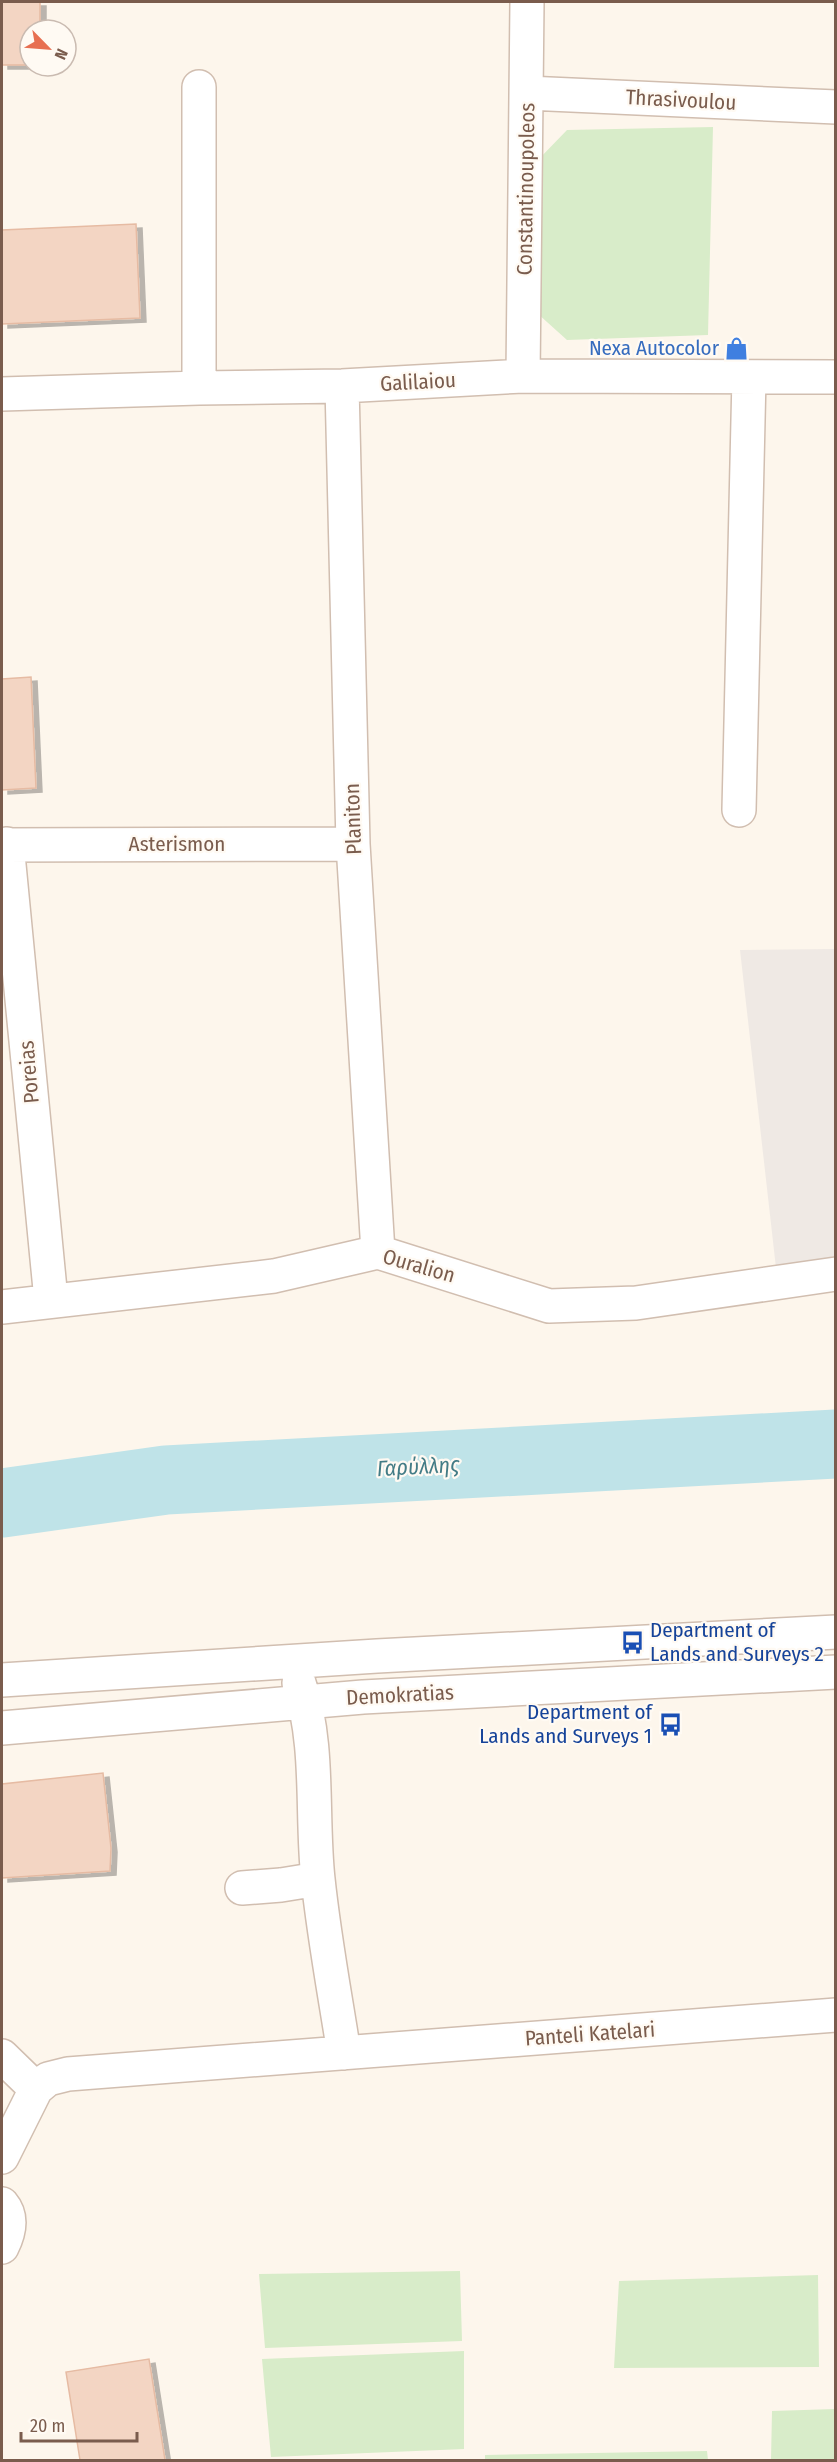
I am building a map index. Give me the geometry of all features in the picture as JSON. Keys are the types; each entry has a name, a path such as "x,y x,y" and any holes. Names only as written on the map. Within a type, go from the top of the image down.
{"street":[{"name":"Constantinoupoleos","path":"523,376 527,2"},
{"path":"198,87 199,388"},
{"name":"Thrasivoulou","path":"527,93 836,107"},
{"name":"Galilaiou","path":"2,394 342,386 523,376 836,377"},
{"path":"740,810 749,377"},
{"name":"Planiton","path":"342,386 353,844 378,1252"},
{"name":"Asterismon","path":"4,845 353,844"},
{"name":"Poreias","path":"4,845 51,1300"},
{"name":"Ouralion","path":"2,1307 274,1276 378,1252 549,1306 636,1303 836,1274"},
{"name":"Demokratias","path":"2,1680 836,1632"},
{"path":"280,1663 298,1681 305,1702 310,1738 318,1879 344,2053"},
{"name":"Demokratias","path":"2,1728 363,1697 836,1672"},
{"path":"242,1888 318,1879"},
{"name":"Panteli Katelari","path":"36,2089 48,2079 68,2074 836,2015"},
{"path":"2,2056 36,2089 2,2157"},
{"path":"2,2204 6,2209 9,2222 8,2235 2,2247"}],"shaded area":[{"path":"835,949 835,1256 776,1268 740,950"}],"green space":[{"path":"713,127 708,335 567,340 537,313 537,161 567,130"},
{"path":"460,2271 462,2341 265,2348 259,2274"},
{"path":"818,2275 819,2367 614,2368 619,2281"},
{"path":"464,2351 464,2449 271,2457 262,2359"},
{"path":"835,2409 835,2460 771,2460 772,2411"},
{"path":"707,2451 708,2460 485,2460 485,2455"}],"building":[{"path":"2,2 40,2 40,18 18,18 18,65 2,65"},
{"path":"136,224 140,318 2,324 2,230"},
{"path":"31,677 36,788 2,790 2,679"},
{"path":"103,1773 111,1848 110,1871 2,1878 2,1784"},
{"path":"149,2359 165,2460 80,2460 66,2372"}],"waterway":[{"name":"Γαρύλλης","path":"2,1503 166,1480 836,1444"}],"place":[{"name":"Nexa Autocolor","path":"737,348"},
{"name":"Department of Lands and Surveys 2","path":"632,1642"},
{"name":"Department of Lands and Surveys 1","path":"670,1724"}]}
